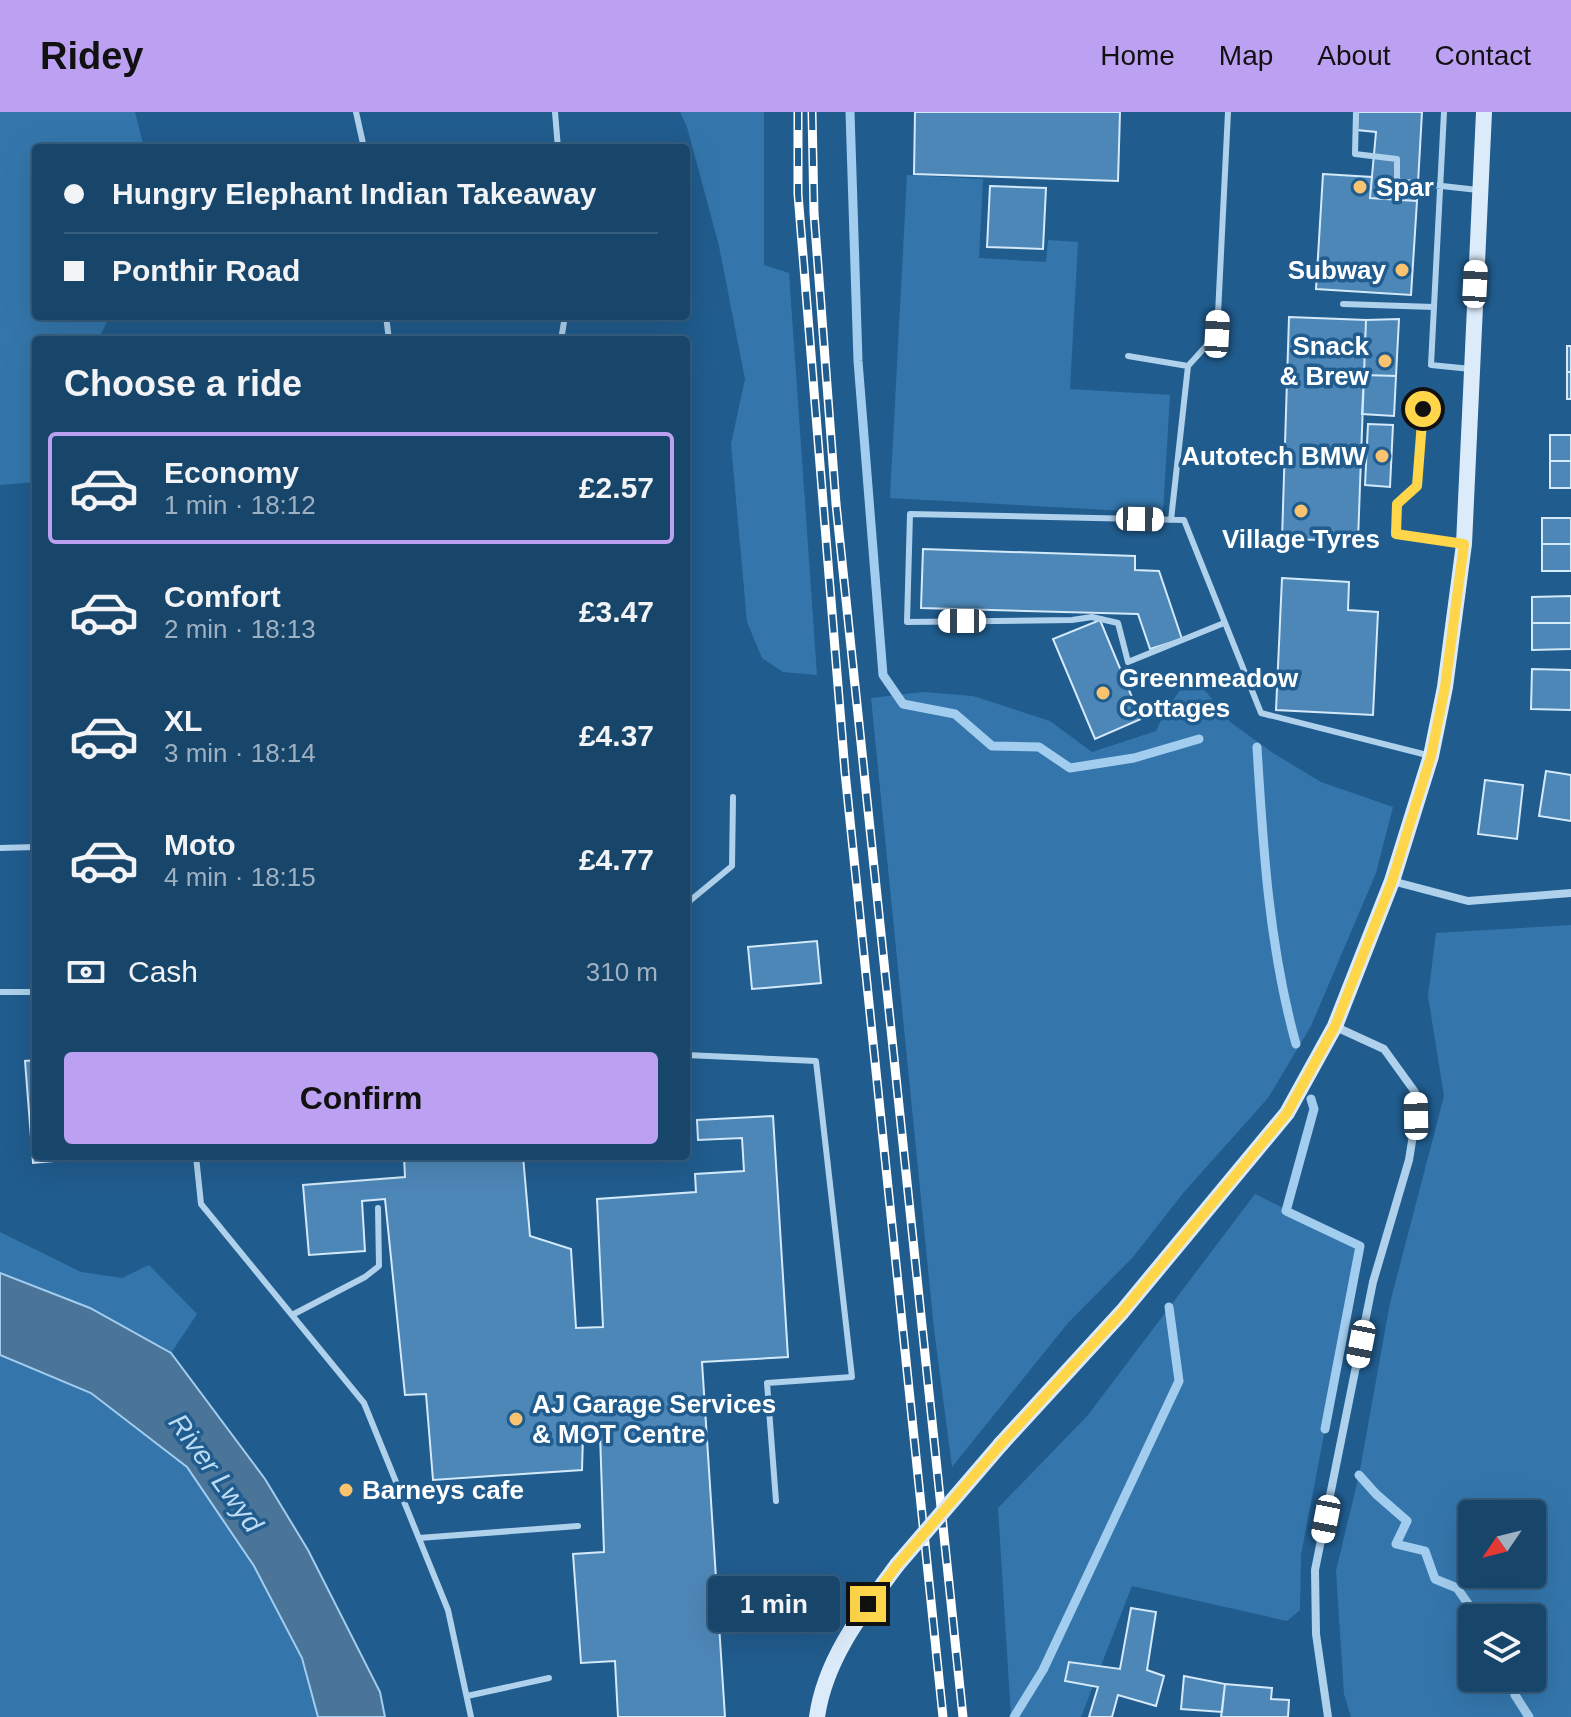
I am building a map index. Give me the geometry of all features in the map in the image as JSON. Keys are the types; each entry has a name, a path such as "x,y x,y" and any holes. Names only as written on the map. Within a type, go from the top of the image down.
{"main road":[{"path":"817,1717 820,1693 854,1623 897,1565 1001,1444 1122,1312 1287,1113 1335,1026 1392,881 1431,756 1445,687 1464,544 1484,112"}],"street":[{"path":"1392,881 1468,901 1571,893"},
{"path":"1328,1717 1316,1634 1315,1570 1373,1282 1409,1160 1416,1116 1415,1092 1384,1049 1335,1026"}],"lane":[{"path":"356,112 363,144"},
{"path":"555,112 558,144"},
{"path":"1171,520 1188,366 1217,334 1228,112"},
{"path":"1356,112 1355,154 1397,159 1397,181 1478,190"},
{"path":"1444,112 1431,365 1471,369"},
{"path":"1343,304 1434,307"},
{"path":"1128,356 1188,366"},
{"path":"1423,409 1417,486 1397,504 1396,534 1464,544"},
{"path":"1224,623 1128,662 1118,623 1092,617 1072,620 907,622 910,514 1184,520 1261,713 1431,756"},
{"path":"690,901 732,866 733,797"},
{"path":"0,848 32,847"},
{"path":"0,992 32,992"},
{"path":"690,1055 816,1061 852,1377 767,1383 776,1501"},
{"path":"196,1160 201,1204 364,1403 448,1610 471,1717"},
{"path":"292,1315 365,1277 379,1266 378,1208"},
{"path":"419,1538 578,1526"},
{"path":"467,1696 549,1678"}],"shaded area":[{"path":"0,112 135,112 143,144 32,144 32,320 108,320 100,336 32,336 32,482 0,485"},
{"path":"680,112 764,112 764,265 789,273 817,675 783,672 762,658 747,622 731,444 745,379 719,246 687,127"},
{"path":"907,175 983,179 979,258 1046,262 1048,240 1078,242 1070,389 1170,395 1163,513 890,498"},
{"path":"1183,686 1203,688 1230,722 1321,782 1393,807 1376,873 1311,1026 1268,1098 1184,1192 1133,1257 1068,1323 952,1467 934,1329 871,698 923,692 973,696 1050,721 1092,752 1156,731"},
{"path":"1571,925 1571,1717 1351,1717 1344,1694 1336,1571 1359,1475 1390,1303 1444,1096 1428,996 1436,933"},
{"path":"1255,1194 1360,1246 1301,1555 1300,1610 1287,1621 1132,1586 1081,1717 1011,1717 998,1508 1088,1415"},
{"path":"0,1232 81,1272 122,1278 149,1265 197,1314 171,1353 90,1308 0,1273"},
{"path":"0,1355 91,1393 187,1466 254,1566 302,1658 318,1717 0,1717"}],"water":[{"name":"River Lwyd","path":"0,1273 90,1308 171,1353 265,1479 308,1550 380,1692 385,1717 318,1717 302,1658 254,1566 187,1467 91,1393 0,1355"}],"building":[{"path":"915,112 1120,112 1118,181 914,174"},
{"path":"1358,112 1422,112 1417,201 1370,198 1376,132 1357,130"},
{"path":"1323,174 1372,177 1370,198 1417,201 1411,295 1316,289"},
{"path":"990,186 1046,188 1043,249 987,247"},
{"path":"1289,317 1366,320 1358,541 1282,539"},
{"path":"1399,319 1396,376 1364,375 1366,320"},
{"path":"1567,346 1571,346 1571,372 1567,372"},
{"path":"1567,372 1571,372 1571,399 1567,399"},
{"path":"1364,375 1396,376 1394,416 1362,414"},
{"path":"1368,424 1393,425 1390,487 1365,485"},
{"path":"1550,435 1571,435 1571,461 1550,461"},
{"path":"1550,461 1571,461 1571,488 1550,488"},
{"path":"1542,518 1571,518 1571,544 1542,544"},
{"path":"1542,544 1571,544 1571,571 1542,571"},
{"path":"923,549 1135,556 1135,570 1159,571 1182,639 1150,649 1138,614 921,608"},
{"path":"1282,578 1349,582 1348,610 1378,612 1373,715 1276,710"},
{"path":"1571,596 1571,623 1532,623 1532,597"},
{"name":"Greenmeadow Cottages","path":"1100,620 1141,719 1095,739 1053,639"},
{"path":"1532,623 1571,623 1571,649 1532,650"},
{"path":"1532,669 1571,670 1571,710 1531,709"},
{"path":"1546,771 1571,775 1571,821 1539,816"},
{"path":"1485,780 1523,785 1517,839 1478,834"},
{"path":"817,941 821,983 752,989 748,947"},
{"path":"32,1060 32,1150 25,1061"},
{"path":"773,1116 788,1357 702,1362 725,1717 618,1717 615,1661 581,1663 573,1554 604,1552 600,1434 583,1436 582,1470 433,1480 426,1394 405,1395 385,1199 362,1201 365,1251 309,1255 303,1185 405,1177 404,1160 523,1160 530,1236 571,1249 576,1328 603,1327 597,1199 696,1192 695,1174 744,1171 742,1138 698,1140 697,1120"},
{"path":"33,1160 64,1160 33,1163"},
{"path":"1131,1608 1156,1612 1147,1670 1164,1676 1156,1706 1118,1695 1112,1717 1089,1717 1098,1687 1065,1681 1069,1662 1120,1669"},
{"path":"1184,1676 1225,1684 1222,1712 1181,1709"},
{"path":"1225,1684 1272,1688 1271,1699 1289,1700 1288,1717 1221,1717"}],"waterway":[{"path":"850,112 858,361 883,675 903,704 955,714 992,746 1039,747 1070,768 1134,758 1199,739"},
{"path":"1257,747 1273,934 1296,1044"},
{"path":"1311,1099 1314,1109 1286,1211 1360,1246 1325,1429"},
{"path":"1014,1717 1043,1670 1179,1381 1169,1307"},
{"path":"1359,1475 1407,1521 1396,1544 1425,1551 1435,1579 1457,1588 1468,1604"},
{"path":"1514,1692 1529,1717"}],"railway":[{"path":"798,112 798,194 845,772 943,1717"},
{"path":"812,112 814,213 836,504 963,1717"}],"place":[{"name":"Spar","path":"1360,187"},
{"name":"Subway","path":"1402,270"},
{"name":"Snack & Brew","path":"1385,361"},
{"name":"Autotech BMW","path":"1382,456"},
{"name":"Village Tyres","path":"1301,511"},
{"name":"Greenmeadow Cottages","path":"1103,693"},
{"name":"AJ Garage Services & MOT Centre","path":"516,1419"},
{"name":"Barneys cafe","path":"346,1490"}],"route":[{"path":"868,1604 897,1565 1001,1444 1122,1312 1287,1113 1335,1026 1392,881 1431,756 1445,687 1464,544 1396,534 1397,504 1417,486 1423,409"}]}
